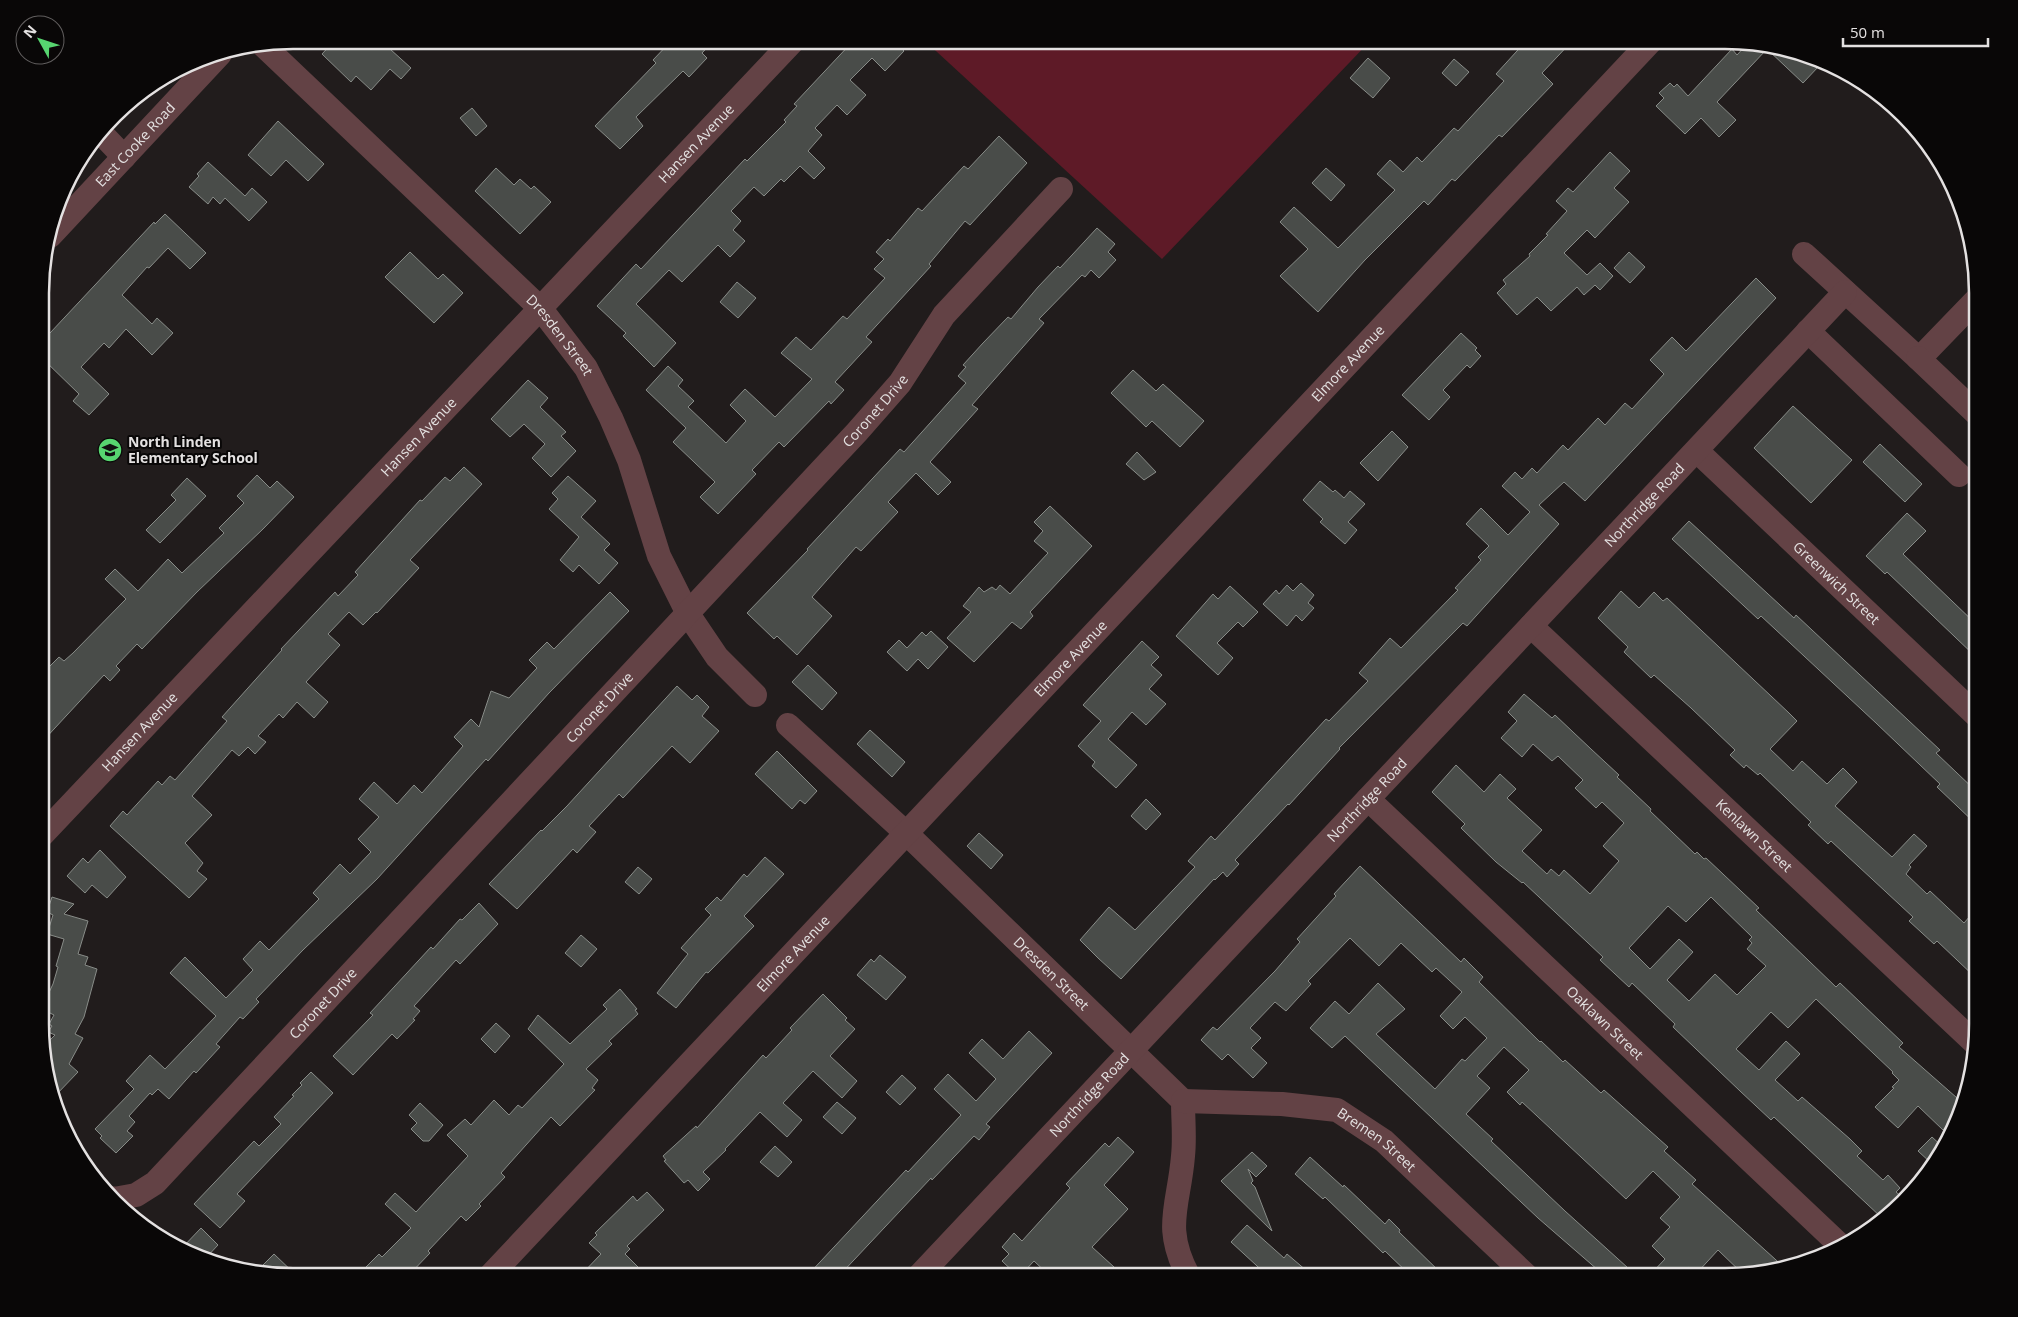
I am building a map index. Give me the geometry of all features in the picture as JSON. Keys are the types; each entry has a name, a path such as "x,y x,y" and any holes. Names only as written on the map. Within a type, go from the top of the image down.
{"street":[{"name":"Hansen Avenue","path":"49,827 786,49"},
{"name":"Elmore Avenue","path":"497,1268 1644,49"},
{"name":"Dresden Street","path":"268,50 541,309 586,368 629,460 659,556 688,614 717,657 755,695"},
{"name":"East Cooke Road","path":"61,218 124,156 186,77 203,66"},
{"path":"105,137 124,156"},
{"name":"Coronet Drive","path":"121,1198 136,1195 155,1183 688,614 888,397 900,383 944,315 1061,189"},
{"path":"1804,254 1969,406"},
{"name":"Northridge Road","path":"926,1268 1845,292"},
{"path":"1918,358 1969,307"},
{"path":"1812,326 1959,474"},
{"name":"Greenwich Street","path":"1696,451 1969,708"},
{"name":"Kenlawn Street","path":"1531,626 1969,1038"},
{"name":"Dresden Street","path":"788,725 906,833 1183,1101"},
{"name":"Oaklawn Street","path":"1368,799 1836,1241"},
{"path":"1183,1101 1183,1156 1175,1204 1173,1234 1179,1258 1185,1268"},
{"name":"Bremen Street","path":"1183,1101 1282,1104 1337,1110 1384,1141 1519,1268"}],"shaded area":[{"path":"934,49 1362,49 1162,259"}],"building":[{"path":"327,49 390,49 411,68 401,79 390,69 371,90 356,76 351,82 322,54"},
{"path":"663,49 706,49 702,53 707,58 689,77 683,71 636,117 643,126 620,149 595,126 656,63 653,60"},
{"path":"846,49 902,49 904,51 885,71 872,58 850,80 866,95 847,115 837,105 815,128 822,135 808,151 825,168 814,179 800,166 784,182 781,179 764,196 754,187 731,211 741,221 733,230 745,241 730,257 718,245 682,282 669,270 636,304 676,343 654,367 623,336 626,333 597,306 636,264 641,269 745,159 747,161 786,122 784,120 797,106 794,104"},
{"path":"1519,49 1565,49 1542,73 1553,84 1502,137 1499,135 1455,181 1452,179 1428,205 1424,201 1365,260 1318,312 1280,276 1308,249 1280,222 1294,207 1338,248 1395,190 1377,174 1390,160 1403,172 1417,157 1422,162 1454,128 1458,131 1504,81 1496,74"},
{"path":"1732,49 1737,55 1742,49 1764,52 1717,102 1736,120 1719,137 1701,118 1685,134 1656,106 1664,98 1659,93 1670,83 1674,87 1677,84 1688,96"},
{"path":"1771,53 1818,67 1803,83"},
{"path":"1368,58 1390,78 1373,98 1350,78"},
{"path":"1454,59 1469,72 1456,86 1442,73"},
{"path":"472,108 487,126 476,136 460,118"},
{"path":"278,121 324,164 308,181 286,160 271,176 248,155"},
{"path":"999,136 1027,163 970,225 965,221 929,264 931,266 866,337 872,342 835,382 844,390 831,404 829,401 784,447 779,442 752,470 756,474 718,514 700,497 715,482 673,442 686,428 646,390 668,366 683,380 678,386 694,401 688,407 726,443 746,421 730,405 745,389 775,417 812,379 781,353 796,337 811,350 843,316 847,319 885,278 874,269 884,259 876,252 888,239 890,241 918,208 922,211 964,166 968,169"},
{"path":"1610,152 1630,171 1614,188 1629,202 1595,238 1587,230 1564,253 1587,275 1600,263 1613,276 1600,290 1595,285 1584,295 1577,287 1551,311 1537,297 1517,315 1497,293 1506,284 1503,280 1530,256 1529,254 1548,235 1546,234 1567,211 1556,201 1568,188 1573,192"},
{"path":"208,162 245,196 252,188 267,202 249,221 225,198 220,204 213,197 208,204 189,187"},
{"path":"496,168 514,185 520,179 531,189 534,186 551,202 520,234 475,191"},
{"path":"1326,168 1345,185 1331,201 1312,183"},
{"path":"165,214 206,253 190,269 168,248 149,268 147,267 122,295 152,324 157,318 173,333 152,355 126,329 109,348 104,343 81,367 109,394 89,415 73,401 79,394 49,365 49,332 154,222 155,224"},
{"path":"1097,228 1115,244 1108,252 1116,260 1099,278 1091,270 1085,277 1082,275 1039,319 1044,323 972,405 978,409 930,462 951,482 938,495 916,473 888,502 898,512 861,551 856,547 812,597 832,616 797,655 777,636 774,639 747,613 808,550 900,449 904,452 966,383 958,376 966,367 963,365 1008,317 1011,319 1038,287 1058,266 1060,268"},
{"path":"410,252 438,279 443,274 463,293 434,323 385,277"},
{"path":"1629,252 1645,267 1630,283 1614,268"},
{"path":"1756,278 1776,298 1585,501 1564,482 1539,505 1559,524 1467,626 1463,623 1339,748 1289,805 1235,860 1239,864 1227,877 1223,872 1214,879 1121,979 1098,958 1080,940 1109,907 1135,930 1195,867 1188,861 1211,836 1215,840 1326,719 1329,721 1368,681 1359,673 1390,638 1401,648 1458,590 1455,588 1481,560 1478,557 1489,546 1466,524 1481,508 1508,535 1530,512 1502,486 1515,472 1522,479 1532,468 1537,473 1563,445 1568,450 1598,418 1605,425 1625,403 1632,409 1664,374 1650,360 1672,337 1686,351"},
{"path":"737,282 756,298 738,318 720,302"},
{"path":"1461,333 1477,348 1475,350 1481,356 1470,368 1467,365 1443,390 1450,397 1429,420 1402,395"},
{"path":"1133,370 1156,391 1163,384 1204,421 1180,447 1152,421 1146,427 1111,393"},
{"path":"528,380 548,398 540,407 566,432 561,436 576,451 551,477 532,458 545,444 524,424 510,437 491,419"},
{"path":"1793,406 1852,460 1811,503 1754,448"},
{"path":"1392,431 1408,447 1378,481 1360,463"},
{"path":"1880,444 1922,484 1905,502 1863,462"},
{"path":"1137,452 1156,472 1144,480 1126,464"},
{"path":"464,467 482,484 410,560 419,568 377,613 363,625 349,612 328,634 340,645 306,682 328,702 314,718 297,702 283,718 279,714 258,736 266,742 255,754 248,747 239,756 232,750 192,796 212,815 185,843 203,863 197,871 207,879 189,898 110,826 123,811 127,815 158,781 162,785 170,776 175,780 227,721 222,717 281,649 335,592 338,596 358,575 355,572 420,500 422,501 445,477 450,481"},
{"path":"257,475 270,488 277,481 294,497 142,649 137,644 116,666 120,670 110,681 104,675 49,734 49,667 59,657 64,661 126,599 105,579 115,569 138,591 168,559 182,573 224,533 219,528 244,503 237,496"},
{"path":"568,476 596,501 581,517 610,544 604,550 618,563 599,584 579,565 573,572 560,560 579,537 549,509 558,499 552,493"},
{"path":"187,478 206,496 160,543 146,530 176,500 171,495"},
{"path":"1320,481 1344,498 1350,491 1365,504 1348,522 1357,530 1345,544 1320,522 1323,519 1303,500"},
{"path":"1050,506 1092,546 1030,612 1033,616 1021,629 1012,622 974,662 947,638 971,612 963,606 979,587 984,592 992,587 996,590 1000,585 1010,594 1048,553 1034,541 1043,531 1034,522"},
{"path":"1907,513 1926,531 1903,554 1969,617 1969,650 1887,572 1885,574 1866,556"},
{"path":"1689,521 1794,618 1796,615 1940,750 1936,753 1969,784 1969,817 1937,787 1940,784 1876,723 1761,616 1758,619 1672,539"},
{"path":"1301,583 1314,595 1308,603 1314,608 1302,621 1296,615 1287,626 1263,604 1276,590 1279,594 1287,585 1293,591"},
{"path":"1230,586 1258,612 1243,627 1238,622 1217,643 1233,658 1218,675 1176,636 1213,594 1218,599"},
{"path":"1621,591 1639,608 1654,592 1663,601 1667,598 1789,713 1797,721 1770,749 1793,771 1802,761 1827,784 1843,768 1857,782 1835,806 1892,857 1914,834 1927,846 1909,865 1911,867 1906,874 1927,894 1930,891 1964,923 1969,917 1969,971 1937,941 1934,944 1909,921 1913,917 1831,841 1828,844 1808,825 1811,822 1760,773 1758,775 1746,765 1744,768 1730,755 1735,750 1654,675 1651,678 1624,652 1628,647 1598,618"},
{"path":"610,592 629,611 549,693 488,761 486,759 377,879 303,950 256,999 259,1002 243,1019 240,1017 216,1044 220,1047 196,1073 194,1071 169,1099 158,1089 152,1095 150,1093 129,1116 135,1122 127,1131 133,1136 116,1153 100,1138 102,1136 95,1129 134,1089 126,1081 150,1055 165,1069 216,1016 170,973 185,957 226,998 253,970 243,959 260,941 269,950 319,899 313,893 340,864 350,874 371,852 358,839 379,817 359,799 374,782 397,804 414,785 422,793 463,746 454,737 471,719 479,727 491,691 509,698 537,668 529,660 547,642 554,649"},
{"path":"931,631 948,647 928,669 918,659 907,671 887,652 899,640 907,648 922,632 926,636"},
{"path":"1142,641 1159,657 1151,665 1162,675 1149,689 1166,704 1146,725 1132,712 1108,739 1137,765 1116,788 1092,766 1095,762 1078,746 1101,721 1083,705"},
{"path":"808,665 837,693 822,710 792,682"},
{"path":"677,686 692,700 697,695 709,707 702,716 719,731 690,763 672,746 623,798 619,794 589,826 596,832 577,853 573,849 517,909 489,884 567,806"},
{"path":"1524,694 1552,718 1555,715 1619,775 1617,777 1695,854 1697,852 1704,859 1706,858 1759,908 1756,910 1836,987 1840,983 1903,1043 1899,1047 1957,1098 1951,1118 1943,1130 1918,1106 1898,1128 1875,1107 1894,1088 1892,1087 1899,1080 1893,1072 1816,999 1788,1028 1771,1012 1736,1049 1759,1070 1786,1041 1800,1054 1775,1080 1798,1101 1802,1097 1850,1139 1862,1151 1857,1156 1883,1180 1888,1175 1900,1188 1896,1192 1900,1195 1878,1214 1774,1117 1771,1120 1740,1091 1673,1027 1675,1024 1632,983 1629,987 1600,960 1603,957 1523,882 1496,862 1461,828 1465,824 1432,792 1456,765 1484,792 1500,774 1516,789 1507,798 1542,830 1522,851 1547,874 1551,869 1559,876 1564,870 1590,894 1619,861 1603,846 1624,823 1602,802 1596,808 1575,788 1583,780 1558,756 1552,761 1533,744 1522,757 1501,738 1517,721 1508,712","holes":["1711,897 1752,937 1749,940 1752,943 1747,949 1766,966 1737,995 1715,974 1689,1001 1667,980 1693,952 1679,939 1650,969 1629,948 1668,906 1686,922"]},
{"path":"870,730 905,762 892,777 857,744"},
{"path":"777,751 817,791 805,804 800,800 792,809 755,774"},
{"path":"1146,799 1161,814 1146,830 1131,816"},
{"path":"979,833 1003,855 991,869 967,846"},
{"path":"100,850 126,877 107,898 92,885 85,893 67,876 83,858 88,863"},
{"path":"765,857 784,874 744,916 754,926 708,973 706,972 676,1008 657,993 688,954 681,948 711,915 705,909 717,897 721,901 744,874 747,877"},
{"path":"1360,866 1461,962 1464,958 1483,977 1479,982 1540,1042 1563,1062 1565,1060 1601,1093 1604,1090 1668,1147 1664,1151 1696,1180 1692,1184 1779,1262 1737,1268 1718,1250 1702,1268 1656,1268 1665,1259 1652,1246 1670,1227 1660,1218 1680,1197 1653,1171 1626,1199 1522,1102 1520,1105 1507,1092 1529,1070 1504,1047 1477,1076 1490,1088 1466,1114 1493,1139 1491,1141 1628,1268 1596,1268 1538,1218 1345,1036 1332,1048 1310,1028 1335,1001 1349,1014 1378,983 1405,1009 1376,1034 1435,1089 1462,1059 1465,1061 1487,1038 1465,1017 1453,1029 1440,1016 1462,992 1436,968 1432,972 1401,943 1379,966 1350,938 1308,981 1311,984 1286,1011 1275,1002 1250,1028 1261,1038 1251,1048 1267,1063 1253,1078 1228,1054 1222,1060 1201,1040 1213,1027 1217,1030 1275,971 1300,942 1297,939 1336,896 1334,894"},
{"path":"638,867 652,879 639,894 625,882"},
{"path":"52,897 74,904 64,914 88,921 78,954 88,957 85,965 97,969 84,1017 75,1034 83,1038 69,1064 78,1072 59,1092 53,1072 49,1041 55,1035 49,1032 52,1026 49,1024 54,1015 49,1012 49,992 58,967 56,966 64,939 49,935 53,915 49,913"},
{"path":"479,903 498,924 460,964 456,960 414,1006 420,1011 413,1019 415,1020 397,1039 392,1034 353,1075 333,1056 373,1015 370,1013 431,947 433,949 460,919 462,920"},
{"path":"581,935 597,949 581,967 565,953"},
{"path":"880,955 906,977 886,1000 857,975 871,959 874,962"},
{"path":"620,989 637,1009 635,1010 638,1014 609,1041 612,1044 586,1069 598,1080 592,1088 595,1090 560,1126 551,1117 501,1173 505,1177 479,1204 481,1206 466,1221 461,1216 428,1251 430,1253 416,1268 365,1268 379,1254 382,1257 411,1228 385,1204 395,1193 416,1212 468,1156 447,1135 465,1119 471,1125 494,1100 509,1115 518,1105 522,1108 564,1064 528,1029 538,1015 570,1044 607,1009 603,1005"},
{"path":"823,994 847,1018 845,1020 855,1029 830,1056 857,1081 842,1098 813,1071 783,1103 802,1120 787,1137 760,1112 726,1150 703,1172 710,1179 698,1191 688,1180 684,1183 664,1161 666,1160 663,1156 696,1126 697,1128 763,1055 766,1058 792,1030 790,1028"},
{"path":"496,1023 510,1036 495,1053 481,1039"},
{"path":"1029,1031 1052,1053 986,1124 990,1127 979,1140 974,1136 932,1180 931,1178 846,1268 814,1268 906,1170 908,1172 961,1115 934,1089 948,1074 976,1101 996,1079 969,1053 982,1039 1003,1059"},
{"path":"311,1072 333,1093 237,1194 245,1201 220,1228 194,1204 254,1141 259,1146 281,1124 274,1117 294,1096 292,1095 302,1085 300,1083"},
{"path":"902,1075 916,1088 900,1105 886,1092"},
{"path":"837,1102 856,1118 842,1134 823,1117"},
{"path":"420,1103 443,1125 429,1141 423,1141 411,1129 417,1123 409,1115"},
{"path":"1118,1137 1134,1152 1104,1185 1128,1209 1092,1247 1115,1268 1041,1268 1034,1261 1027,1268 1009,1268 1002,1261 1009,1254 1002,1247 1014,1233 1022,1241 1070,1188 1066,1184 1105,1143 1109,1147"},
{"path":"1932,1137 1939,1143 1928,1160 1918,1151"},
{"path":"775,1146 792,1162 778,1177 760,1162"},
{"path":"1252,1152 1267,1166 1256,1177 1248,1169 1253,1181 1251,1183 1255,1187 1272,1231 1221,1181"},
{"path":"1310,1157 1343,1187 1344,1185 1385,1224 1389,1219 1400,1230 1399,1232 1436,1268 1403,1268 1385,1251 1383,1253 1325,1197 1323,1199 1295,1174"},
{"path":"647,1192 664,1210 627,1246 630,1249 625,1254 639,1268 588,1268 601,1254 589,1243 597,1235 595,1233 633,1196 637,1201"},
{"path":"1247,1225 1284,1258 1287,1254 1303,1268 1259,1268 1231,1242"},
{"path":"201,1228 218,1245 210,1254 186,1244"},
{"path":"274,1254 289,1268 277,1268 262,1266"}],"place":[{"name":"North Linden Elementary School","path":"110,450"}]}
